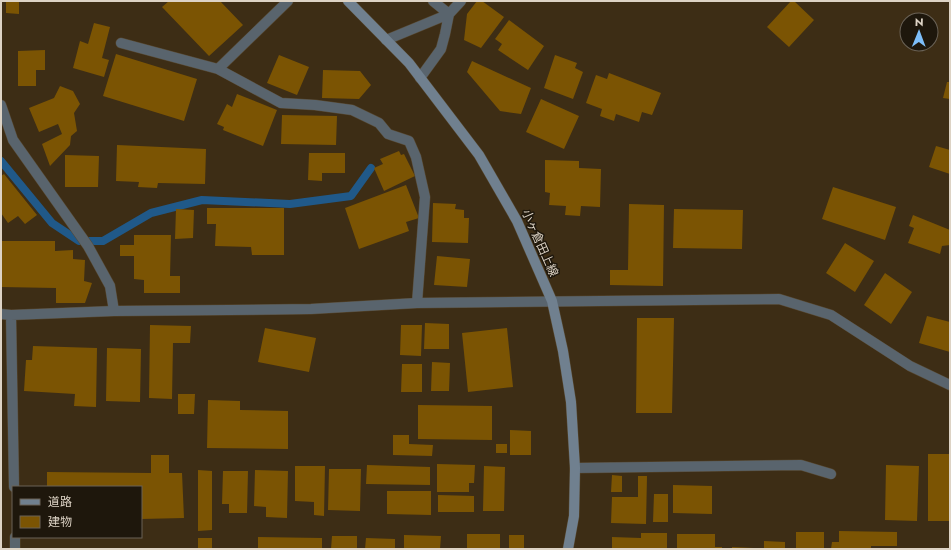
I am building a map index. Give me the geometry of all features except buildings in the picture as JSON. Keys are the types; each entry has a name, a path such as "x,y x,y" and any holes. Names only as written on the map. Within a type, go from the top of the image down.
{"main road":[{"name":"小ヶ倉田上線","path":"348,1 409,63 479,155 517,221 552,301 563,351 571,402 575,468 574,516 568,549"}],"street":[{"path":"218,69 288,1"},
{"path":"433,1 449,14"},
{"path":"386,40 449,14 461,1"},
{"path":"420,78 441,49 449,14"},
{"path":"121,43 218,69 280,103 315,105 352,110 379,123 388,134 409,142 416,157 424,197 417,303"},
{"path":"1,105 13,140 88,246 110,286 114,311"},
{"path":"14,486 6,314 303,309 417,303 779,299 831,315 910,366 950,385"},
{"path":"575,468 801,465 831,474"},
{"path":"15,538 15,549"}],"waterway":[{"path":"1,161 52,223 79,241 103,241 151,213 202,200 290,204 351,196 371,168"}]}
